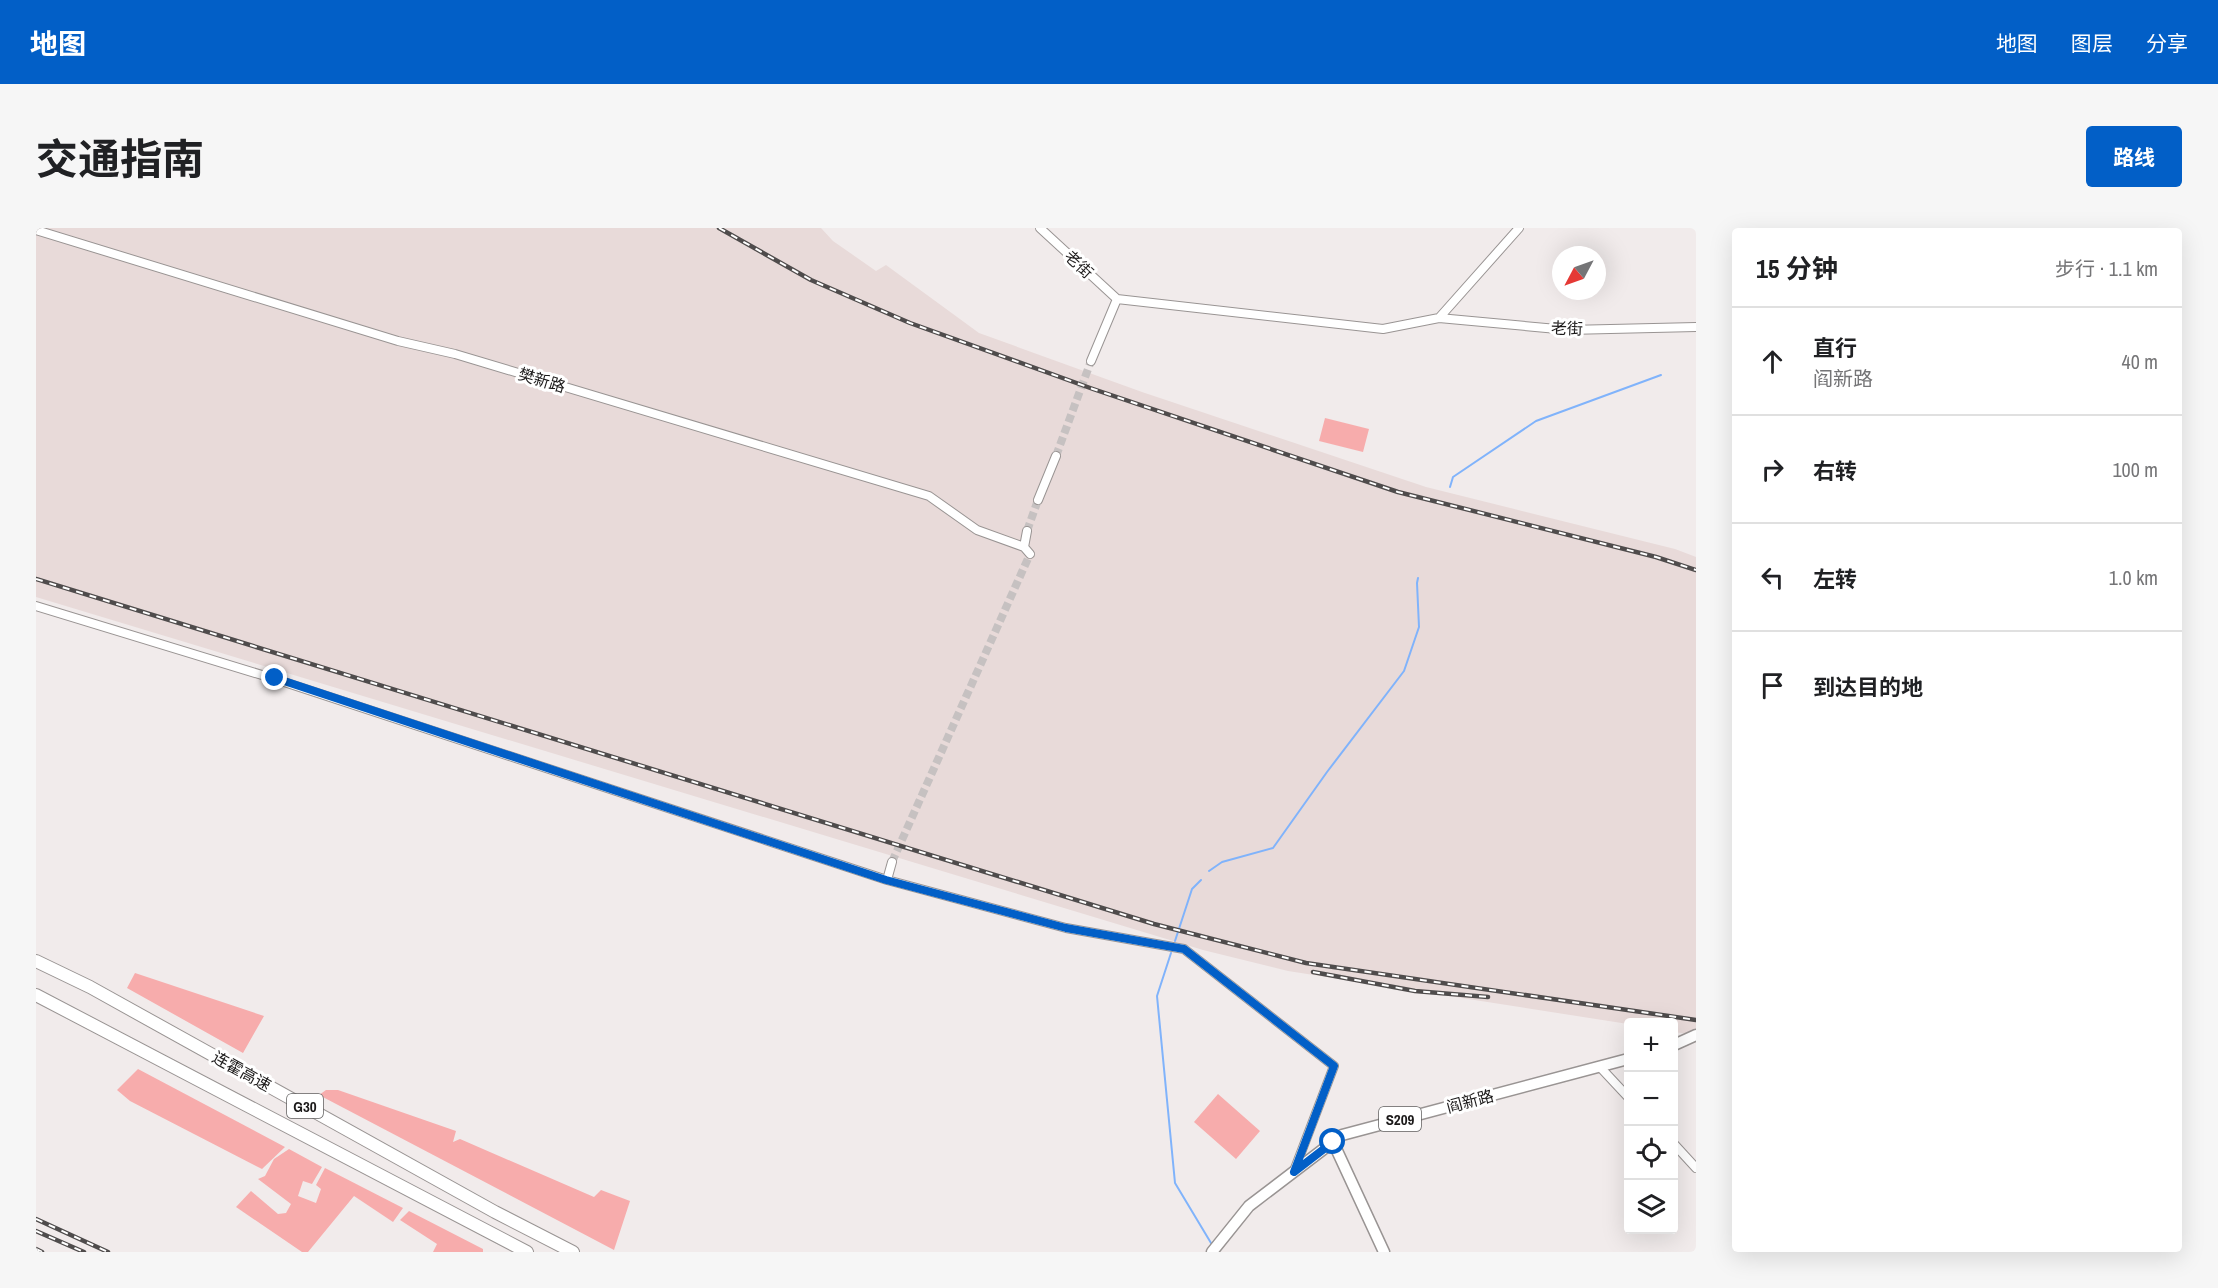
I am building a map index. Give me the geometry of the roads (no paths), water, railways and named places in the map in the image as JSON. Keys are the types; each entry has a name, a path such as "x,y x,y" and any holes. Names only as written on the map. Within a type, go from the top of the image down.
{"highway":[{"name":"连霍高速","path":"36,961 90,987 495,1212 573,1252"},
{"name":"连霍高速","path":"36,995 527,1252"}],"main road":[{"path":"1678,1043 1696,1035"},
{"name":"阎新路","path":"1212,1252 1249,1206 1342,1135 1624,1060"},
{"path":"1333,1142 1384,1252"}],"street":[{"name":"老街","path":"1040,228 1117,299 1383,329 1439,318 1568,330 1696,327"},
{"path":"1439,318 1520,228"},
{"name":"樊新路","path":"36,230 398,341 455,354 929,496 977,530 1027,550 1027,531"},
{"path":"1091,361 1117,299"},
{"path":"1038,500 1056,456"},
{"path":"36,606 275,678 886,880 1066,928 1184,949 1334,1066 1294,1172"},
{"path":"886,880 892,862"},
{"path":"1600,1067 1624,1092"},
{"path":"1678,1148 1696,1168"}],"waterway":[{"path":"1450,487 1453,477 1536,421 1661,375"},
{"path":"1209,871 1222,862 1273,848 1327,772 1404,671 1419,627 1418,578"},
{"path":"1175,941 1192,889 1201,880"},
{"path":"1171,953 1157,996 1175,1183 1211,1243"}],"tunnel":[{"path":"1056,456 1091,361"},
{"path":"1027,531 1038,500"},
{"path":"892,862 1030,554"}],"railway":[{"path":"719,228 811,280 910,323 1093,389 1398,492 1656,557 1696,570"},
{"path":"36,579 1154,924 1306,963 1696,1020"},
{"path":"1313,972 1415,991 1488,997"},
{"path":"36,1219 108,1252"},
{"path":"36,1231 84,1252"},
{"path":"36,1249 42,1252"}]}
